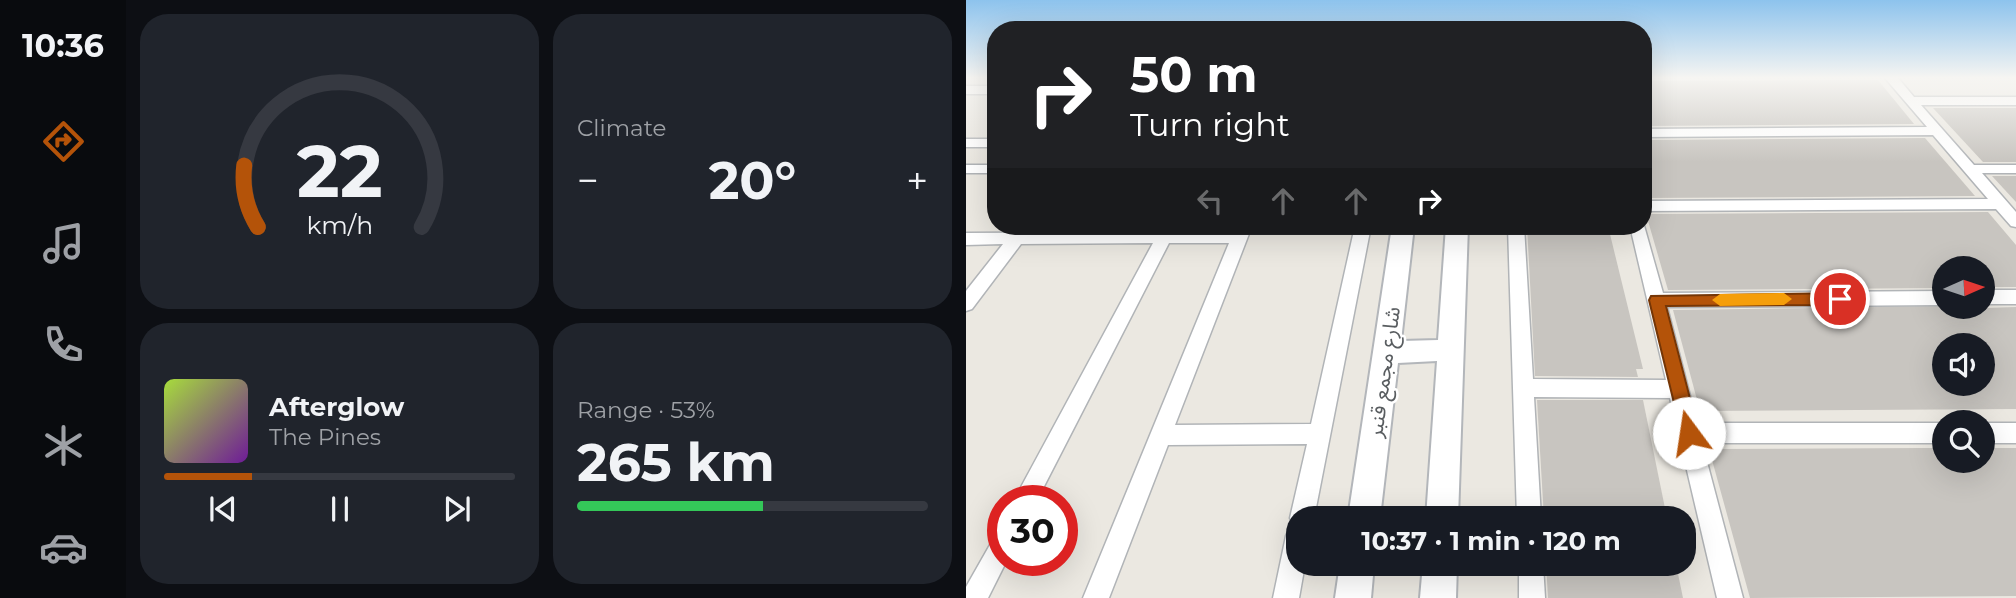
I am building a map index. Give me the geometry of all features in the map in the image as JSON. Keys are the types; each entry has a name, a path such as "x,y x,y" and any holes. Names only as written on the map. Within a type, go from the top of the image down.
{"main road":[{"name":"شارع مجمع قنبر","path":"1366,506 1402,235"},
{"path":"1443,506 1456,235"},
{"path":"1387,354 1450,351"},
{"path":"1353,598 1356,576"},
{"path":"1438,598 1439,576"}],"street":[{"path":"1915,106 2016,222"},
{"path":"1652,133 1937,131"},
{"path":"966,143 987,143"},
{"path":"966,169 987,169"},
{"path":"1970,169 2016,169"},
{"path":"1652,206 2000,204"},
{"path":"966,239 1190,235"},
{"path":"1096,598 1240,235"},
{"path":"1305,506 1361,235"},
{"path":"1516,235 1528,506"},
{"path":"1640,235 1730,598"},
{"path":"1034,485 1164,237"},
{"path":"966,304 1016,239"},
{"path":"1995,298 2016,297"},
{"path":"1657,300 1932,298"},
{"path":"1523,388 1678,389"},
{"path":"1689,433 1932,433"},
{"path":"1995,433 2016,433"},
{"path":"1161,435 1320,435"},
{"path":"974,598 987,574"},
{"path":"1286,598 1290,576"},
{"path":"1531,576 1532,598"}],"building":[{"path":"1652,106 1899,106 1914,124 1652,126"},
{"path":"1933,108 2016,108 2016,162 1983,162"},
{"path":"1925,138 1975,196 1652,198 1652,140"},
{"path":"1992,176 2016,176 2016,202"},
{"path":"1988,212 2016,245 2016,287 1995,287 1995,256 1932,256 1932,288 1668,290 1652,235 1652,214"},
{"path":"1527,235 1610,235 1643,369 1636,369 1638,377 1535,376"},
{"path":"1932,306 1932,319 1995,319 1995,308 2016,307 2016,409 1700,411 1673,310"},
{"path":"1537,400 1643,400 1665,506 1543,506"},
{"path":"1932,448 1932,473 1995,473 1995,448 2016,448 2016,596 1750,598 1709,449"},
{"path":"1547,576 1678,576 1683,598 1548,598"}],"slow traffic":[{"path":"1720,300 1784,299"}],"route":[{"path":"1689,433 1657,300 1840,299"}]}
